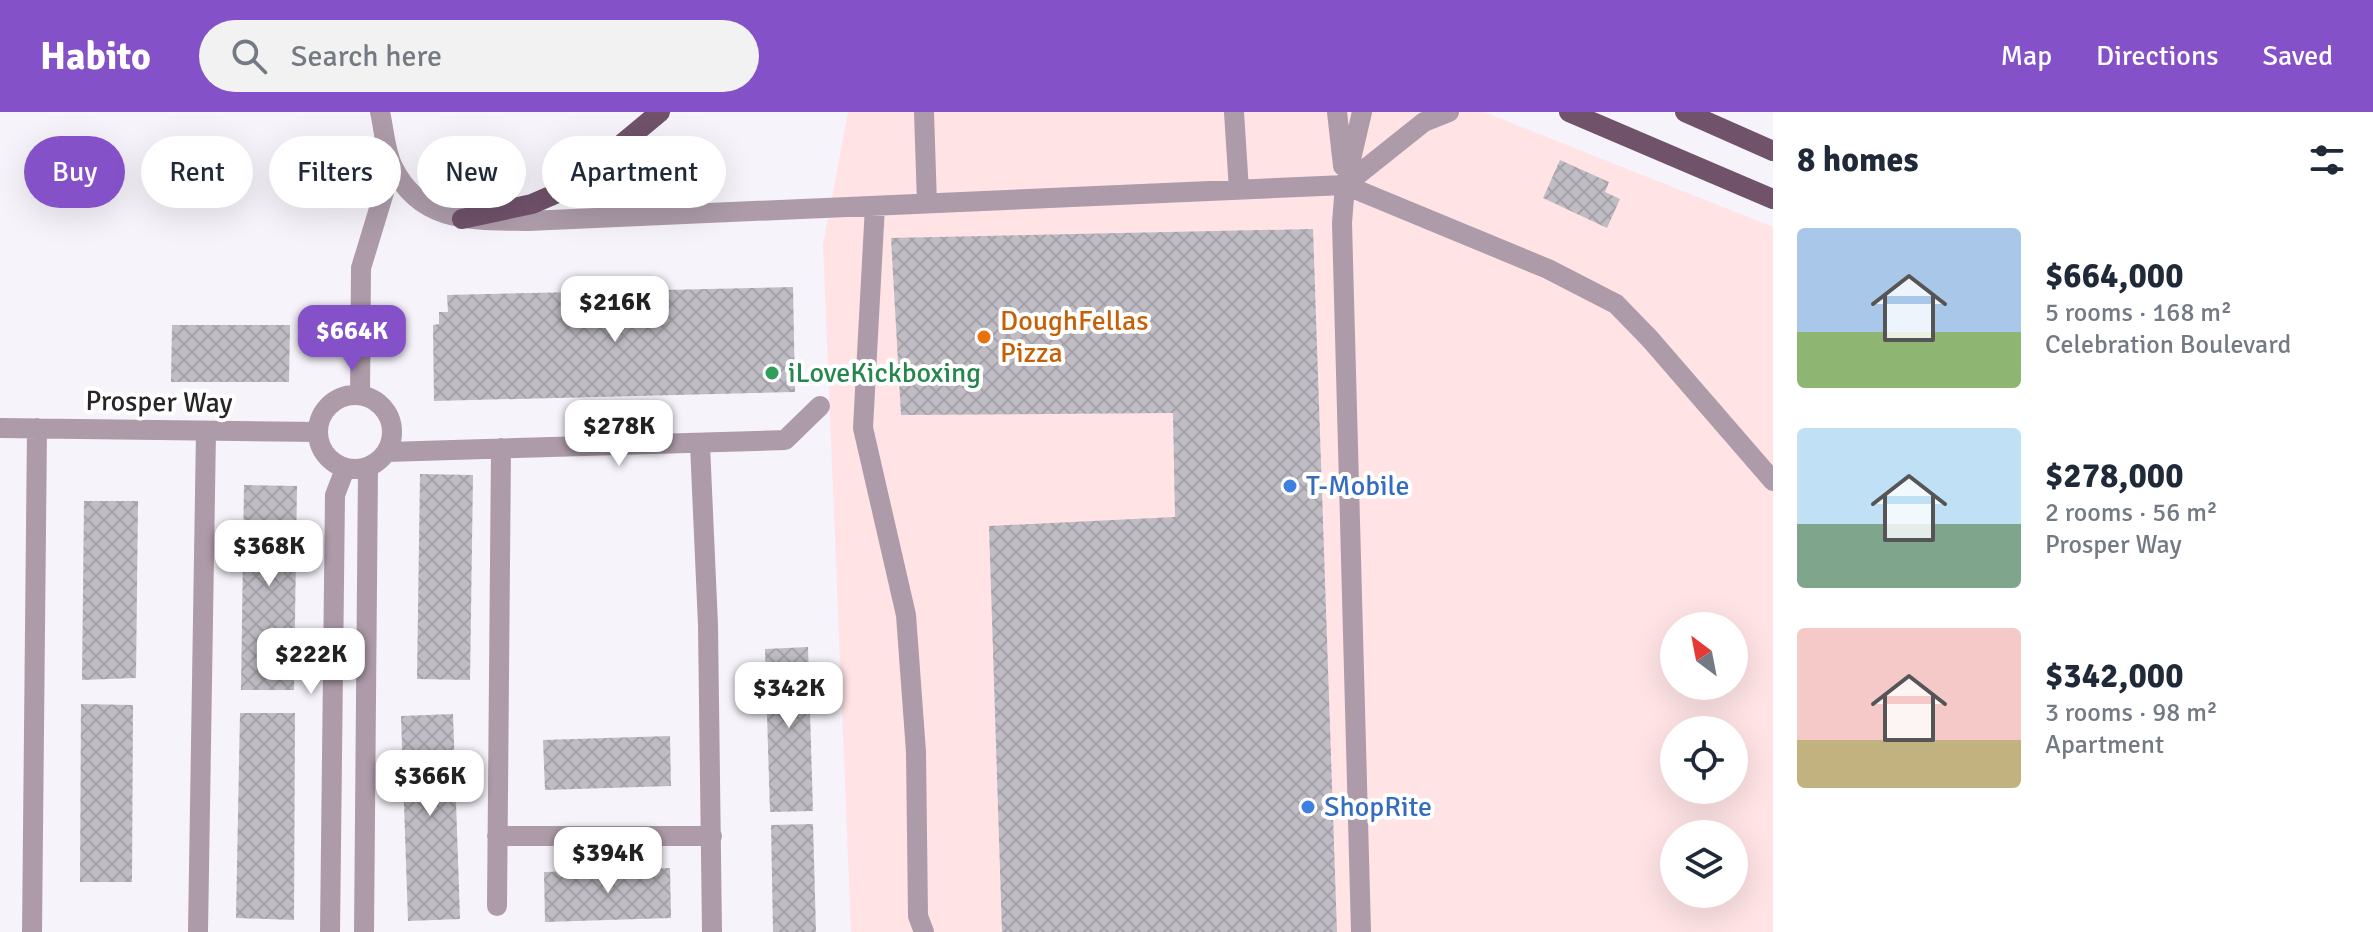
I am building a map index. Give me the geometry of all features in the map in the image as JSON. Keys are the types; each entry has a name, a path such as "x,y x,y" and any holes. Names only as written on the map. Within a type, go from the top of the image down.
{"main road":[{"path":"462,219 532,204 569,188 660,112"},
{"path":"1569,112 1773,199"},
{"path":"1685,112 1773,151"}],"street":[{"path":"380,112 385,136"},
{"path":"924,112 927,204"},
{"path":"1234,112 1239,190"},
{"path":"1337,112 1345,185"},
{"path":"1361,932 1342,223 1345,185 1362,112"},
{"path":"1345,185 1424,122 1449,112"},
{"path":"401,178 419,203 462,219 528,221 1345,185 1548,269 1616,304 1773,481"},
{"path":"875,206 863,428 906,615 916,752 918,916 924,932"},
{"path":"360,395 361,268 379,208"},
{"path":"348,395 360,395 383,407 393,429 387,452 368,468 345,469 325,455 317,432 326,408 348,395"},
{"path":"387,452 700,445 785,440 820,406"},
{"name":"Prosper Way","path":"0,428 317,432"},
{"path":"32,932 37,428"},
{"path":"198,932 206,431"},
{"path":"700,445 712,932"},
{"path":"497,906 501,448"},
{"path":"364,932 368,468"},
{"path":"330,932 335,495 345,469"},
{"path":"497,836 712,836"}],"shaded area":[{"path":"848,112 1484,112 1773,227 1773,932 851,932 823,245"}],"building":[{"path":"1560,160 1609,182 1605,192 1620,199 1607,228 1543,198"},
{"path":"1313,229 1337,932 1002,932 989,526 1175,517 1173,413 901,415 891,238"},
{"path":"793,287 795,392 434,401 433,325 439,324 439,312 448,312 447,295"},
{"path":"172,325 290,325 289,382 171,382"},
{"path":"420,474 473,475 470,680 417,679"},
{"path":"244,485 297,486 294,690 241,690"},
{"path":"84,501 138,501 136,678 82,680"},
{"path":"808,647 813,811 770,812 765,649"},
{"path":"81,704 133,705 132,882 80,882"},
{"path":"240,713 295,713 294,920 236,918"},
{"path":"453,714 460,919 408,921 401,716"},
{"path":"670,736 671,786 545,790 543,740"},
{"path":"813,824 816,932 773,932 771,825"},
{"path":"670,868 671,918 545,922 544,872"}],"place":[{"name":"DoughFellas Pizza","path":"984,337"},
{"name":"iLoveKickboxing","path":"772,373"},
{"name":"T-Mobile","path":"1290,486"},
{"name":"ShopRite","path":"1308,807"}]}
